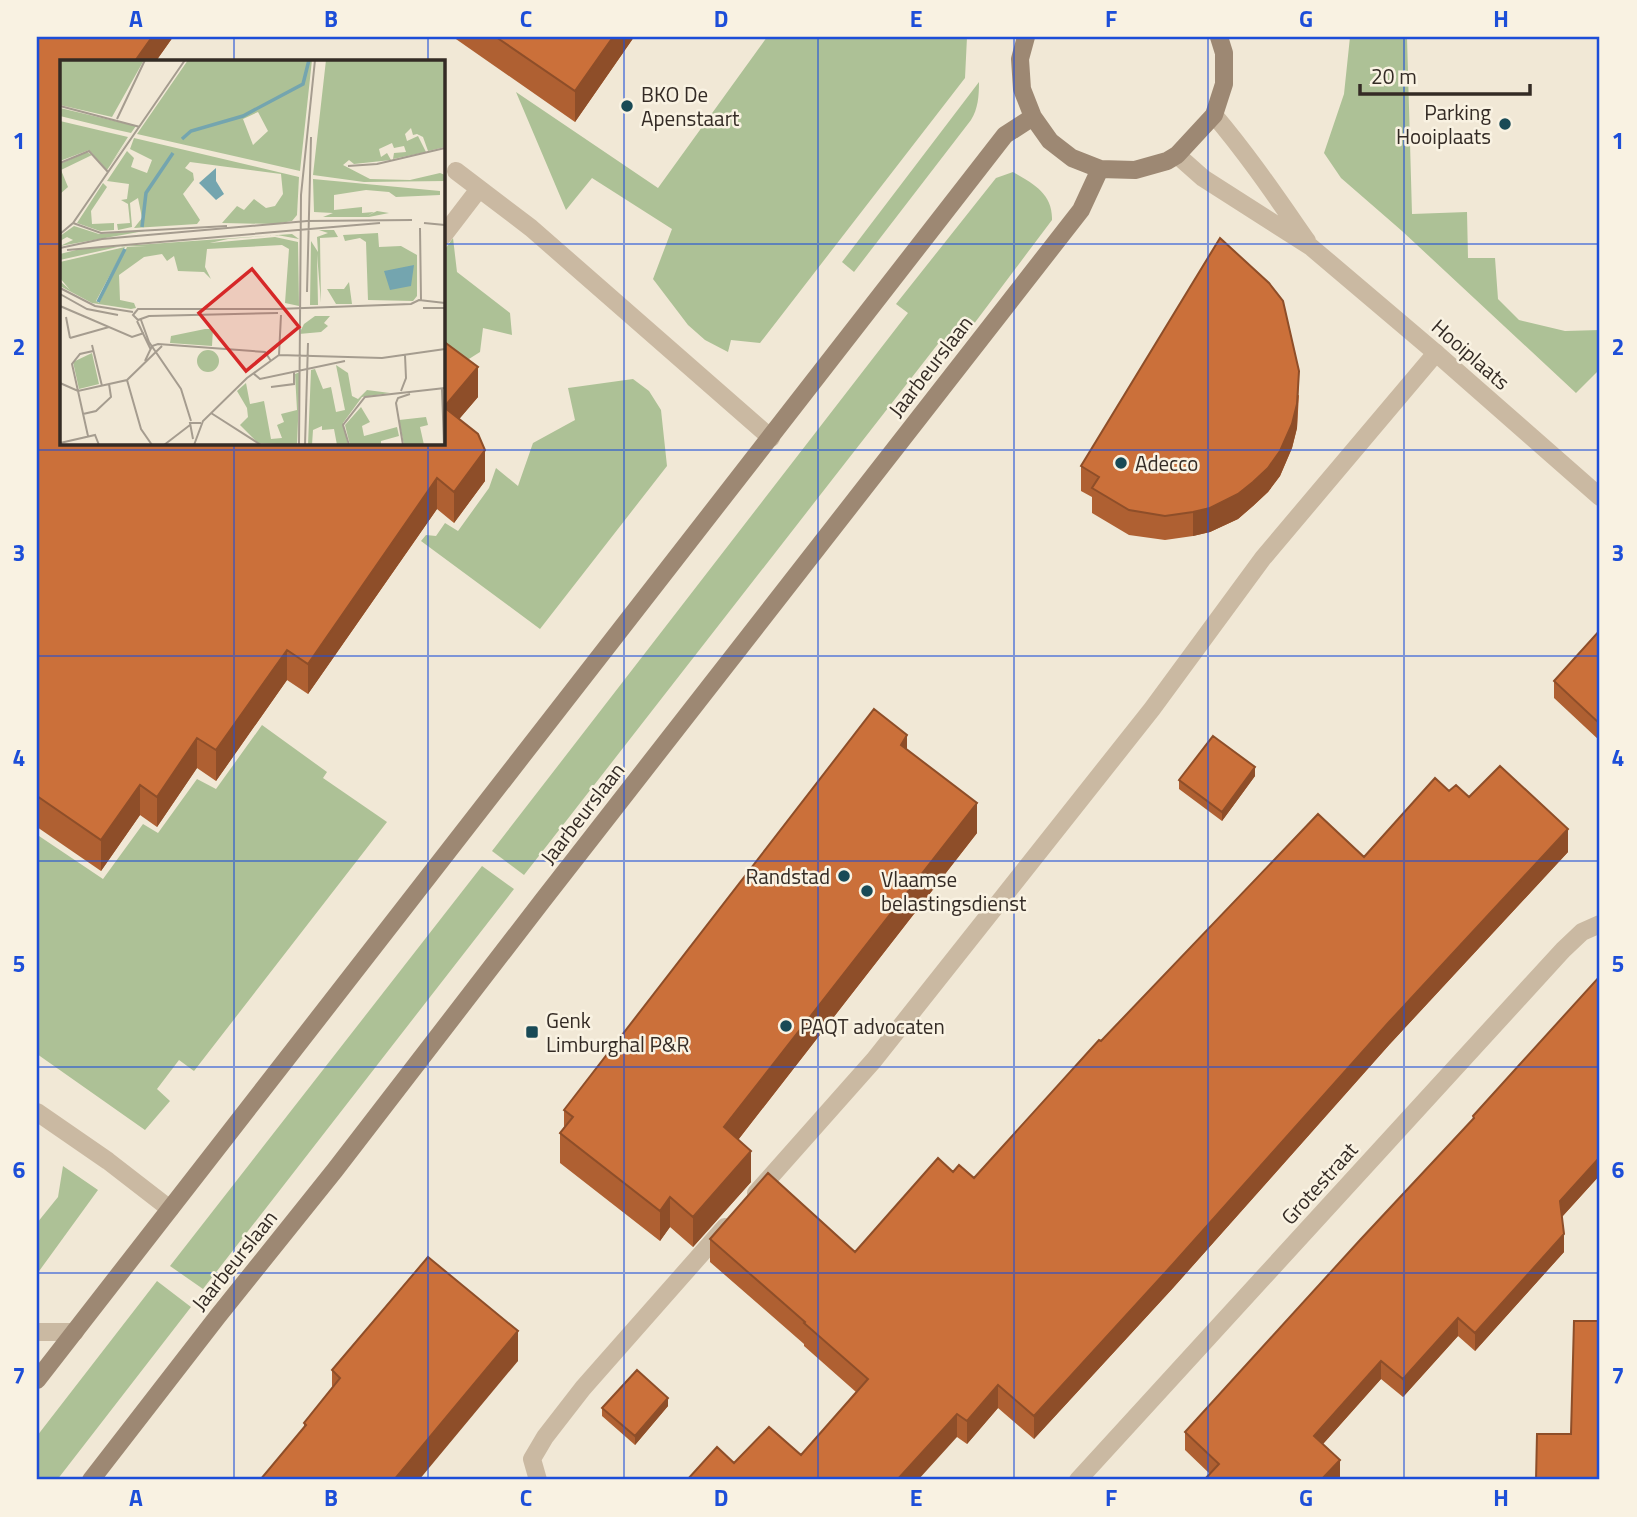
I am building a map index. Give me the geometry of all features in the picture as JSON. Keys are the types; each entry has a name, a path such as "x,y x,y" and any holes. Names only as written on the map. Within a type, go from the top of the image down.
{"main road":[{"path":"1026,37 1020,59 1022,89 1033,117 1050,141 1072,158 1100,169 1135,170 1167,161 1177,155 1214,115 1224,84 1224,53 1219,37"},
{"path":"37,1380 1005,135 1033,117"},
{"name":"Jaarbeurslaan","path":"91,1480 1081,210 1100,169"}],"street":[{"name":"Hooiplaats","path":"1214,115 1241,148 1311,247"},
{"name":"Hooiplaats","path":"1177,155 1203,178 1311,247 1600,497"},
{"path":"456,171 531,228 771,438"},
{"path":"444,235 479,189"},
{"path":"538,1480 532,1459 545,1437 583,1388 874,1060 1152,709 1263,558 1436,353"},
{"name":"Grotestraat","path":"1078,1480 1563,950 1581,932 1600,924"},
{"path":"37,1112 170,1209"},
{"path":"37,1332 75,1332"}],"green space":[{"path":"767,37 967,37 965,78 760,343 731,340 728,352 705,340 688,325 653,279 672,229 592,178 566,210 516,92 658,188"},
{"path":"1350,37 1407,37 1412,214 1467,212 1468,258 1495,258 1498,299 1519,320 1565,331 1600,330 1600,369 1576,393 1341,178 1324,153 1344,94"},
{"path":"979,82 978,102 971,120 854,272 842,262"},
{"path":"1013,172 1034,185 1045,196 1052,220 955,349 941,340 524,875 492,851 908,313 896,304 996,178"},
{"path":"453,238 457,272 510,313 512,335 483,328 480,352 450,371 444,366 444,251"},
{"path":"633,379 649,391 661,410 667,466 540,629 421,541 426,535 436,536 445,523 458,531 489,488 496,468 518,486 533,443 575,420 568,388"},
{"path":"262,725 327,772 323,778 387,822 194,1071 179,1060 157,1089 170,1101 145,1130 37,1054 37,840 39,836 103,879 143,824 158,833 197,779 216,789"},
{"path":"482,866 514,889 203,1289 170,1266"},
{"path":"63,1166 98,1190 37,1274 37,1223 58,1197"},
{"path":"157,1281 191,1307 57,1480 37,1480 37,1436"}],"building":[{"path":"37,37 152,37 136,60 60,60 60,444 444,444 444,407 478,434 485,450 454,492 437,478 308,664 287,650 216,750 197,738 157,797 140,785 101,840 37,796"},
{"path":"496,37 613,37 575,91"},
{"path":"1220,238 1269,283 1283,301 1299,371 1297,404 1292,424 1280,451 1268,468 1238,494 1210,508 1193,512 1165,516 1129,510 1092,488 1099,477 1081,466"},
{"path":"444,342 478,367 444,407"},
{"path":"1600,630 1600,724 1554,681"},
{"path":"874,709 907,735 901,745 977,803 724,1127 751,1151 693,1217 670,1197 660,1211 560,1133 573,1117 564,1110"},
{"path":"1213,736 1255,767 1222,812 1179,780"},
{"path":"1500,766 1568,829 1389,1022 1034,1416 998,1385 967,1421 957,1414 897,1480 687,1480 717,1447 734,1463 769,1427 801,1455 868,1379 710,1239 768,1173 855,1252 938,1158 953,1172 959,1165 974,1178 1099,1040 1101,1041 1318,814 1364,857 1435,778 1449,791 1456,785 1469,797"},
{"path":"1600,976 1600,1157 1560,1201 1564,1234 1475,1333 1458,1318 1403,1379 1381,1361 1314,1436 1340,1460 1321,1480 1204,1480 1219,1464 1185,1432 1474,1118"},
{"path":"428,1257 518,1331 394,1480 260,1480 306,1425 304,1423 340,1378 332,1370"},
{"path":"1574,1321 1600,1321 1600,1480 1536,1480 1537,1434 1571,1434"},
{"path":"637,1370 668,1398 635,1436 602,1408"}],"place":[{"name":"BKO De Apenstaart","path":"627,106"},
{"name":"Parking Hooiplaats","path":"1505,124"},
{"name":"Adecco","path":"1121,463"},
{"name":"Randstad","path":"844,876"},
{"name":"Vlaamse belastingsdienst","path":"867,891"},
{"name":"PAQT advocaten","path":"786,1026"},
{"name":"Genk Limburghal P&R","path":"532,1032"}]}
